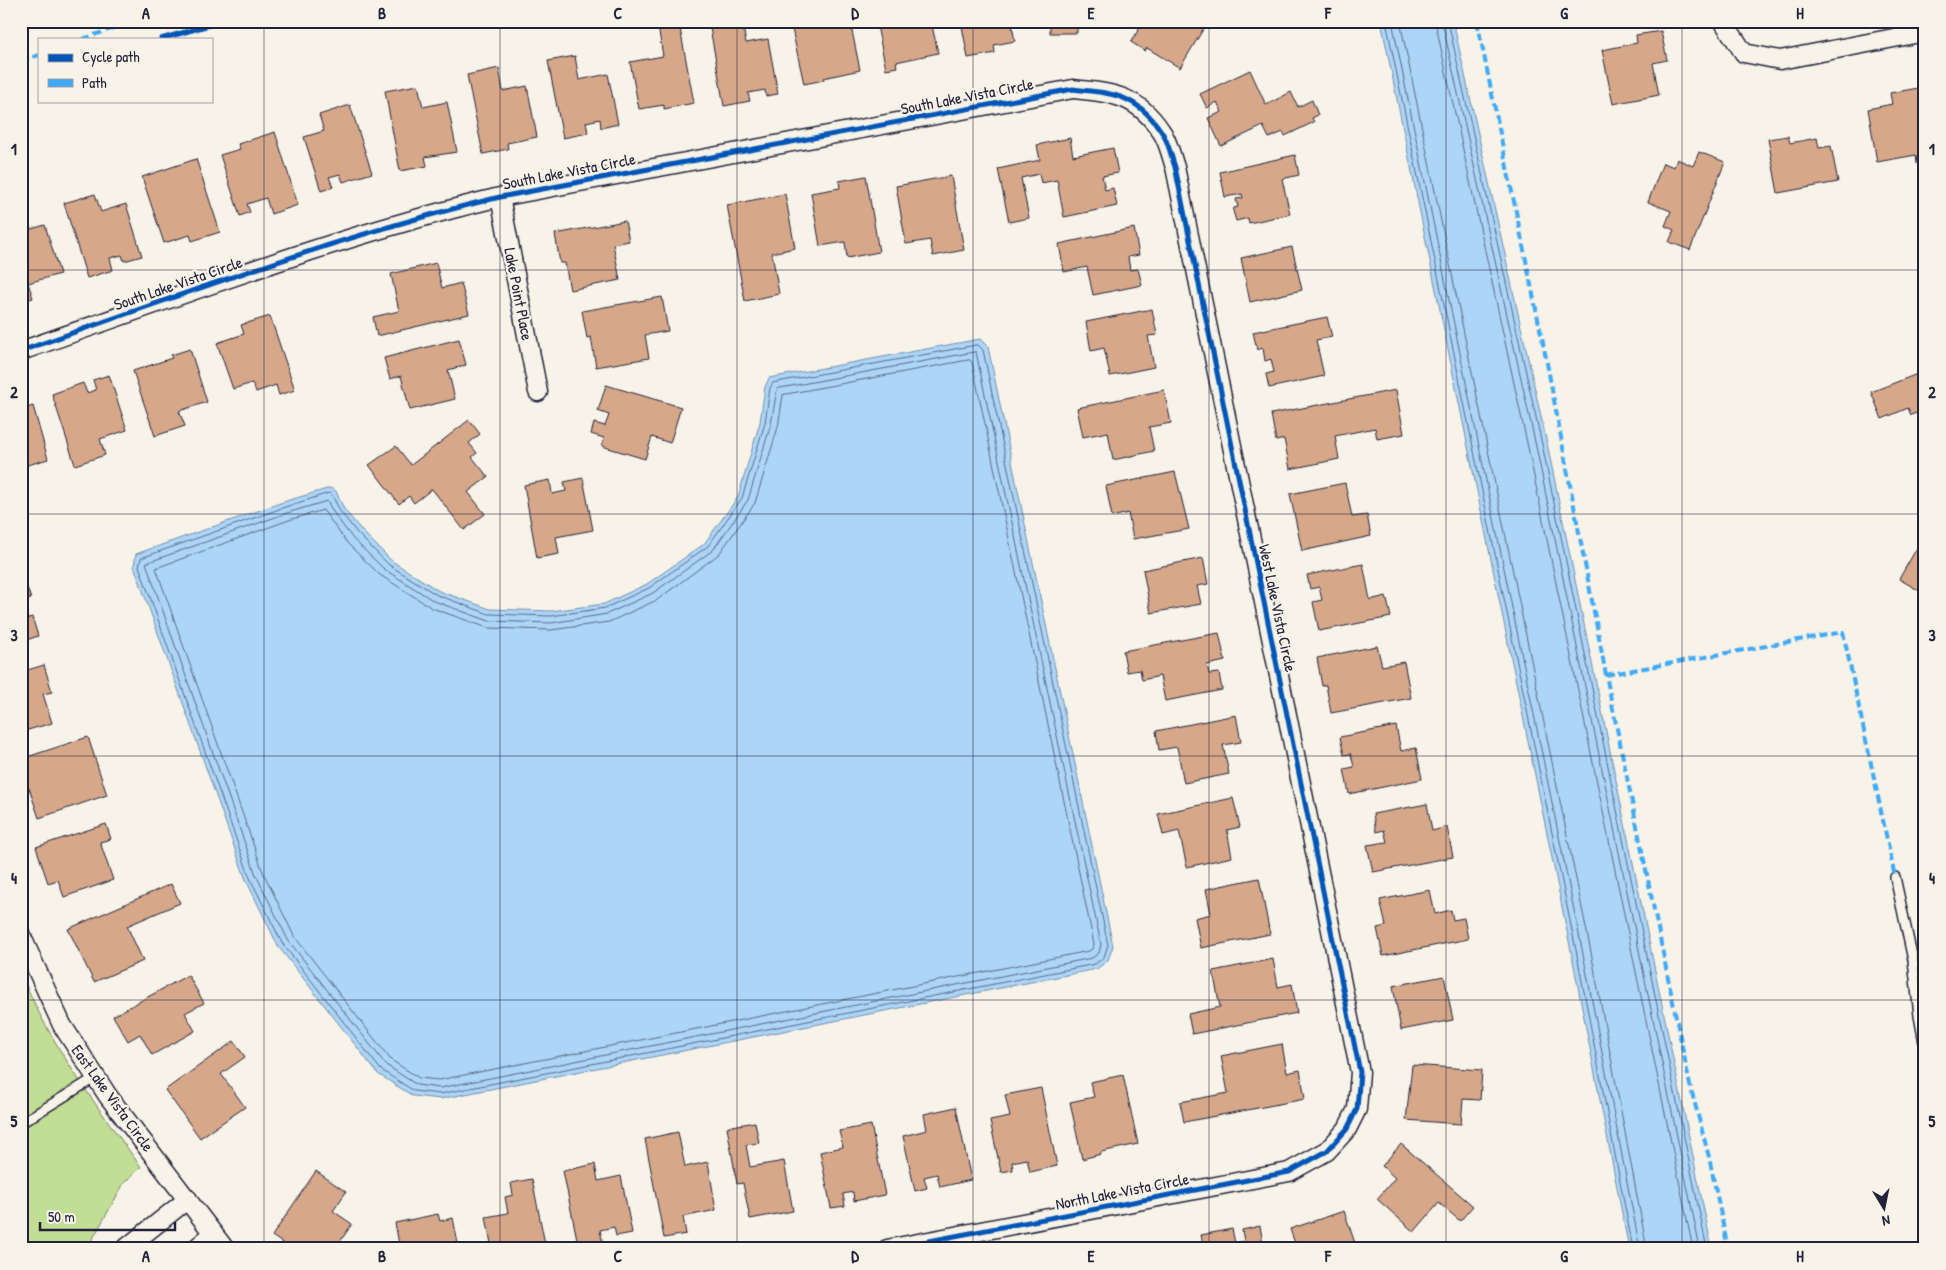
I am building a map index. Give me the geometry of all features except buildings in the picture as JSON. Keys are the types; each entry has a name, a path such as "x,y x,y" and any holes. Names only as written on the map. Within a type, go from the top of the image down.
{"street":[{"path":"1723,21 1744,53 1780,60 1925,32"},
{"name":"South Lake Vista Circle","path":"21,351 256,269 435,212 500,197 1073,89 1109,92 1135,103"},
{"name":"West Lake Vista Circle","path":"1135,103 1162,131 1175,167 1360,1072 1358,1108 1347,1129"},
{"name":"Lake Point Place","path":"500,197 538,392"},
{"name":"East Lake Vista Circle","path":"21,935 62,1025 108,1096 225,1249"},
{"name":"North Lake Vista Circle","path":"887,1249 1289,1172 1327,1151 1347,1129"},
{"path":"125,1249 188,1199"},
{"path":"195,1249 213,1234"}],"lane":[{"path":"1896,877 1913,960 1919,1016 1925,1048"},
{"path":"21,1123 96,1077"}],"green space":[{"path":"21,973 45,1025 60,1050 91,1098 141,1167 124,1183 87,1249 21,1249"}],"water":[{"path":"1381,21 1453,21 1548,448 1712,1249 1629,1249 1573,961"},
{"path":"980,339 988,347 1113,946 1108,960 1097,969 440,1099 413,1096 378,1074 278,946 246,880 134,566 136,554 283,502 330,488 336,491 344,509 362,531 392,561 439,591 490,609 551,611 604,604 647,584 704,544 738,497 760,422 765,387 769,378"}],"marked path":[{"path":"86,38 142,21"},
{"path":"1477,21 1546,358 1606,675 1690,1085 1709,1157 1728,1249"},
{"path":"21,61 38,55"},
{"path":"1606,675 1843,632 1895,877"}],"cycle path":[{"path":"164,38 223,21"},
{"path":"21,351 318,248 500,197 1073,89 1100,92 1123,98 1143,110 1152,119 1166,139 1175,167 1360,1072 1357,1109 1347,1129 1327,1151 1289,1172 887,1249"}]}
